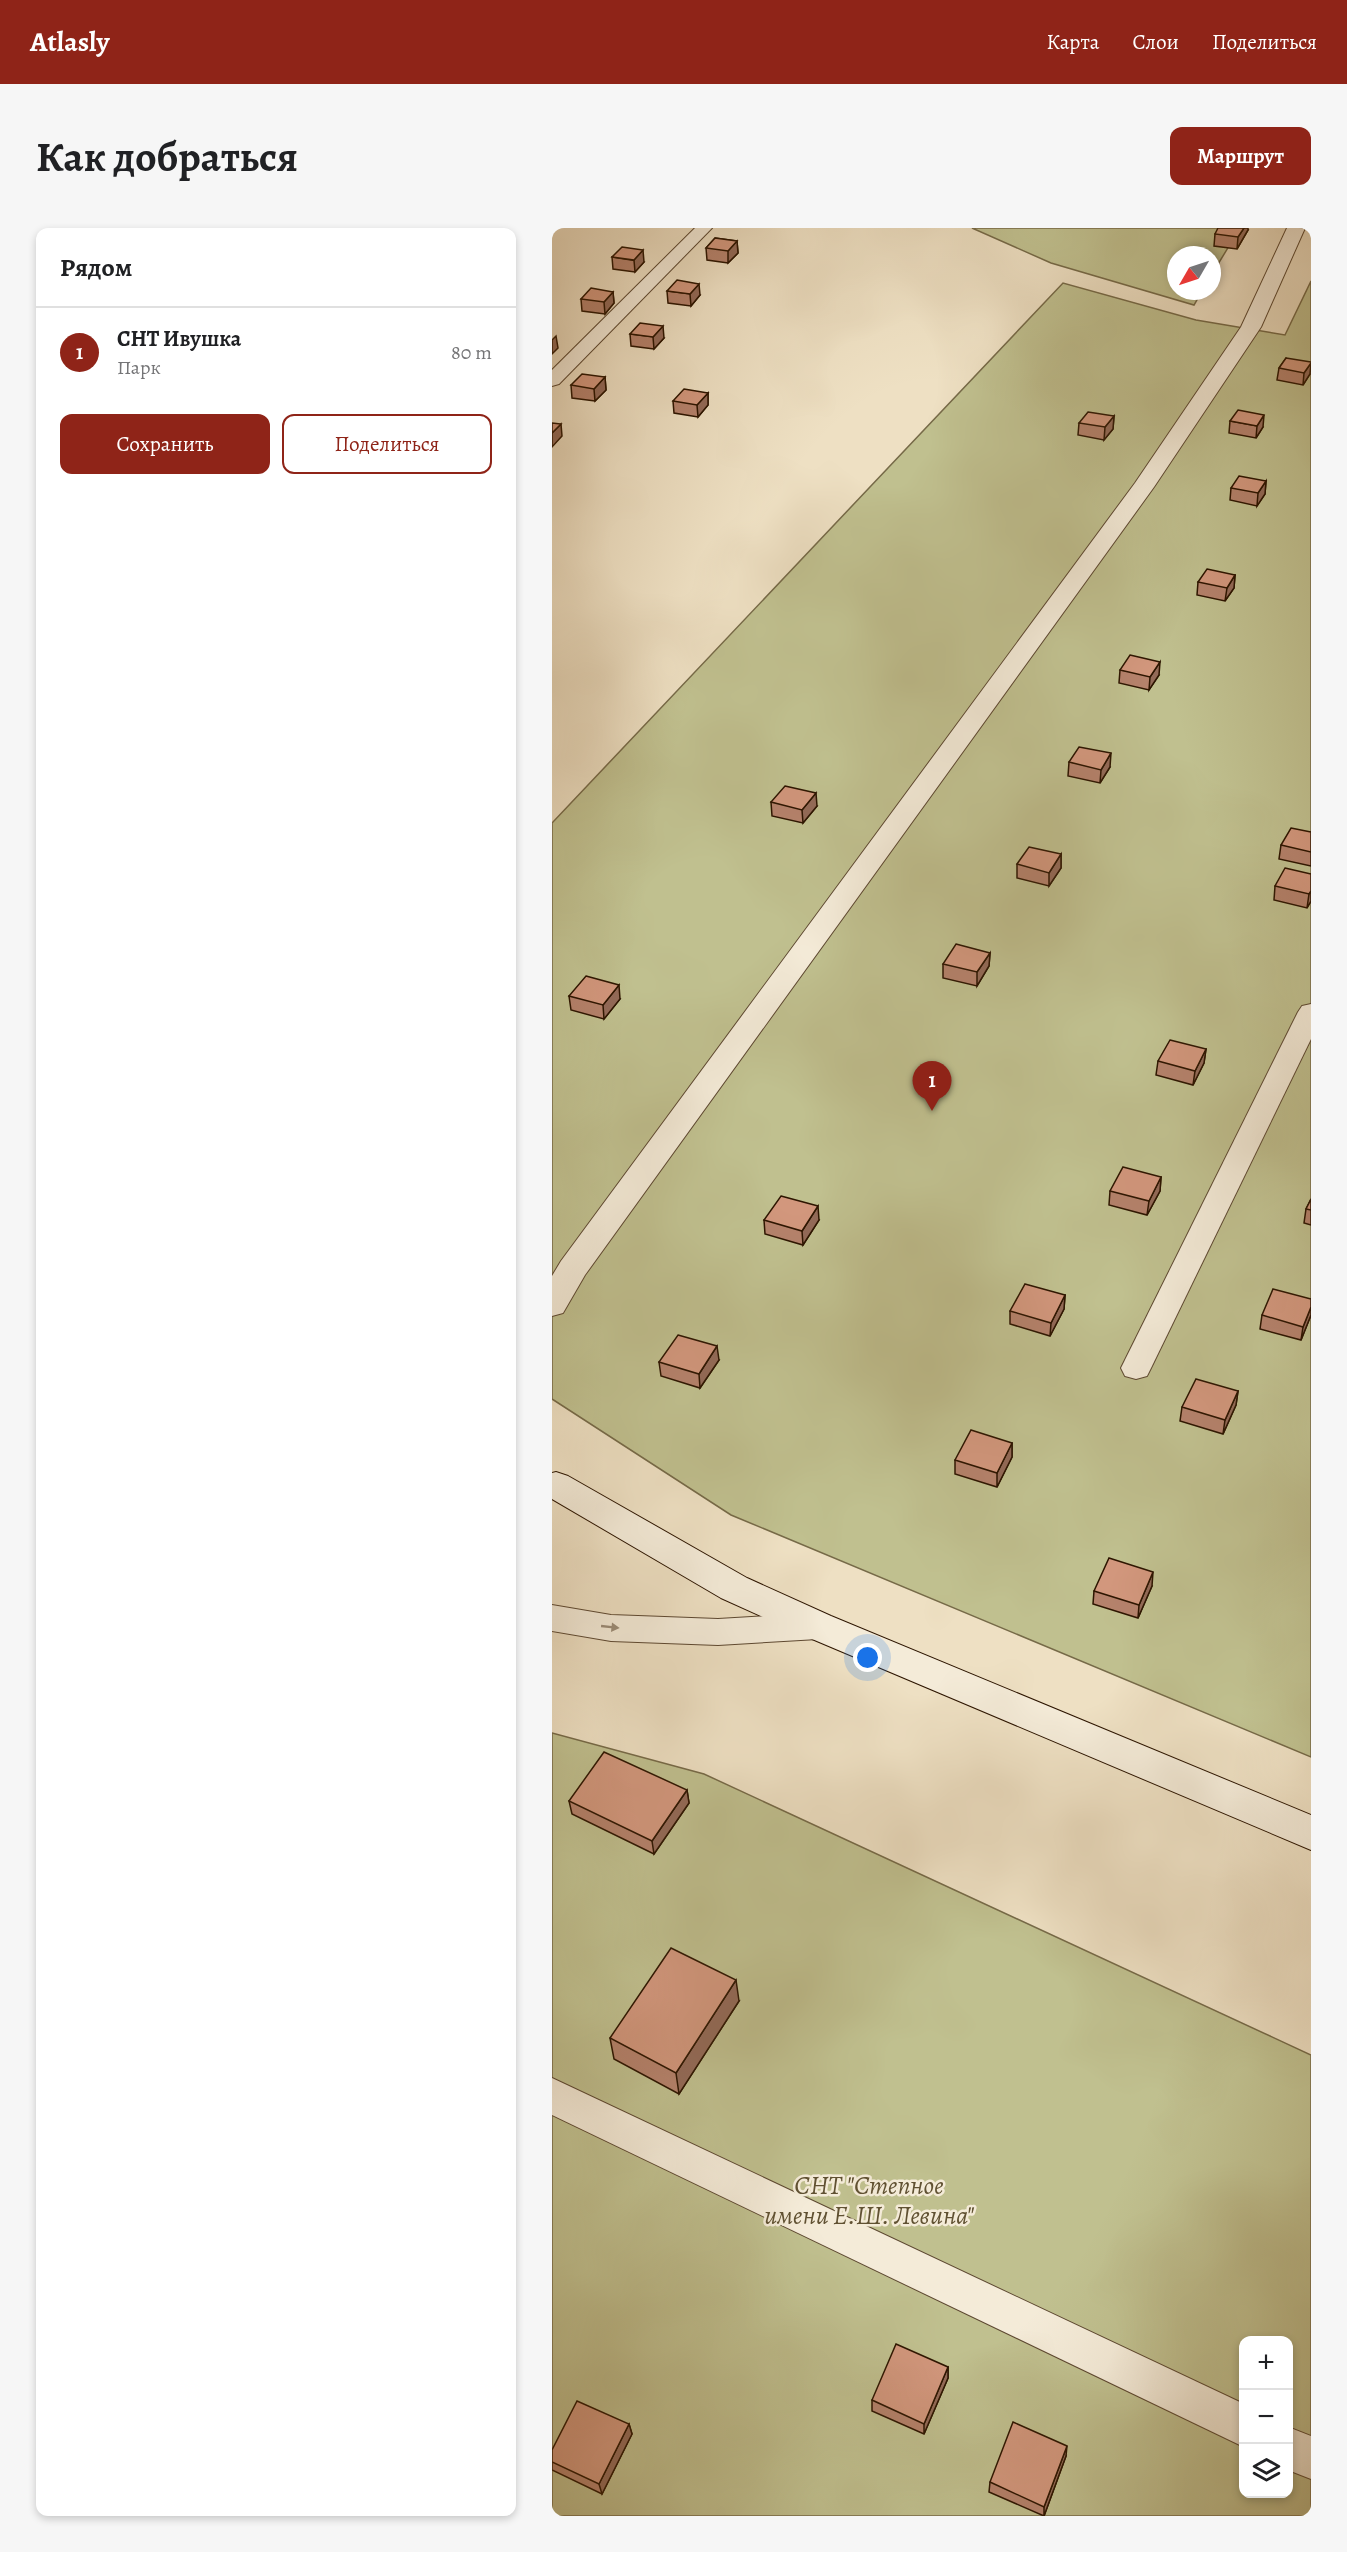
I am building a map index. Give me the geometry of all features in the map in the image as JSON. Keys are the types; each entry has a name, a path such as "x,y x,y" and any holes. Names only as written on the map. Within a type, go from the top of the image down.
{"street":[{"path":"552,1305 572,1269 1143,487 1251,327 1296,228"},
{"path":"553,1483 734,1588 818,1626 1311,1833"}],"lane":[{"path":"552,380 704,228"},
{"path":"1136,1368 1311,1012"},
{"path":"552,1617 611,1628 706,1631 818,1626"},
{"path":"552,2096 1239,2424"},
{"path":"1293,2450 1311,2458"}],"green space":[{"path":"972,228 1240,228 1221,259 1221,246 1167,246 1167,297 1051,263"},
{"path":"1311,281 1311,1757 731,1515 552,1399 552,823 1063,283 1196,320 1285,335"},
{"path":"1177,300 1197,300 1194,305"},
{"name":"СНТ \"Степное имени Е.Ш. Левина\"","path":"552,1733 704,1774 1311,2055 1311,2516 552,2516"}],"building":[{"path":"1218,228 1244,228 1238,237 1215,234"},
{"path":"715,238 737,241 728,251 706,248"},
{"path":"622,247 643,250 634,260 612,257"},
{"path":"677,280 699,284 690,294 667,291"},
{"path":"591,288 613,292 604,302 581,299"},
{"path":"640,323 663,326 653,337 630,334"},
{"path":"1286,358 1311,363 1304,373 1279,368"},
{"path":"582,374 605,377 594,389 571,385"},
{"path":"684,389 708,393 697,405 673,401"},
{"path":"1238,410 1264,415 1257,426 1230,421"},
{"path":"1088,412 1114,416 1105,427 1079,423"},
{"path":"552,423 561,424 552,433"},
{"path":"1239,476 1266,481 1258,493 1231,488"},
{"path":"1207,569 1235,575 1227,588 1198,582"},
{"path":"1130,655 1160,662 1150,677 1120,670"},
{"path":"1079,747 1111,753 1101,770 1069,762"},
{"path":"785,786 816,793 802,810 771,802"},
{"path":"1291,828 1311,832 1311,852 1281,845"},
{"path":"1029,847 1061,854 1049,873 1017,864"},
{"path":"1285,868 1311,874 1309,894 1275,886"},
{"path":"956,944 990,953 977,972 943,964"},
{"path":"586,976 619,985 603,1005 569,996"},
{"path":"1170,1040 1206,1049 1195,1071 1158,1061"},
{"path":"1123,1167 1161,1177 1149,1201 1110,1191"},
{"path":"781,1196 818,1206 802,1231 764,1220"},
{"path":"1311,1199 1311,1210 1306,1209"},
{"path":"1025,1284 1065,1295 1051,1323 1010,1311"},
{"path":"1273,1289 1311,1299 1311,1307 1303,1327 1262,1315"},
{"path":"678,1335 717,1346 699,1374 659,1362"},
{"path":"1196,1379 1238,1391 1225,1420 1182,1407"},
{"path":"971,1430 1012,1443 997,1473 955,1460"},
{"path":"1109,1558 1153,1572 1139,1605 1094,1591"},
{"path":"604,1752 687,1790 652,1841 569,1801"},
{"path":"671,1948 736,1980 676,2073 610,2038"},
{"path":"896,2344 948,2367 924,2424 872,2400"},
{"path":"577,2401 629,2424 599,2484 552,2462 552,2450"},
{"path":"1013,2422 1067,2446 1044,2507 990,2482"}],"place":[{"name":"СНТ Ивушка","path":"932,1111"}]}
